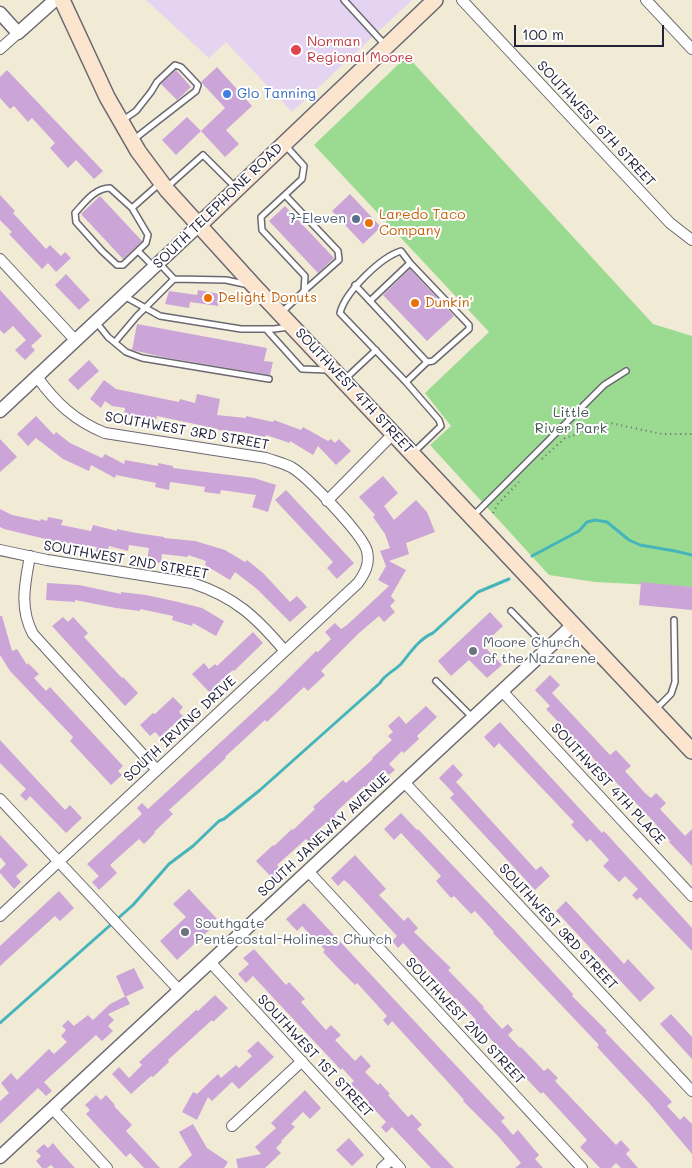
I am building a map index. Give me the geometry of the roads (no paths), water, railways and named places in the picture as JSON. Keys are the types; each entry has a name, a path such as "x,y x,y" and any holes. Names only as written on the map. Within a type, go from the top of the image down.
{"main road":[{"name":"SOUTHWEST 4TH STREET","path":"62,0 107,97 132,141 164,185 198,226 692,751"},
{"name":"SOUTH TELEPHONE ROAD","path":"198,226 435,0"}],"street":[{"path":"0,49 55,0"},
{"name":"SOUTHWEST 6TH STREET","path":"462,0 670,223 692,240"},
{"path":"646,0 692,49"},
{"path":"0,13 18,33"},
{"name":"SOUTH TELEPHONE ROAD","path":"0,411 198,226"},
{"path":"0,259 76,341"},
{"name":"SOUTHWEST 3RD STREET","path":"37,377 65,410 92,428 105,433 266,458 280,462 300,474 327,501 362,539 368,557"},
{"path":"327,501 394,433"},
{"name":"SOUTHWEST 2ND STREET","path":"0,550 192,583 210,589 230,598 248,611 284,650"},
{"path":"30,556 24,593 24,609 27,624 32,634 156,769"},
{"name":"SOUTH IRVING DRIVE","path":"0,916 358,583 367,568 368,557"},
{"name":"SOUTH JANEWAY AVENUE","path":"0,1157 573,625"},
{"name":"SOUTHWEST 4TH PLACE","path":"502,691 692,896"},
{"name":"SOUTHWEST 3RD STREET","path":"404,782 692,1091"},
{"path":"0,799 179,990"},
{"name":"SOUTHWEST 2ND STREET","path":"308,871 582,1168"},
{"name":"SOUTHWEST 1ST STREET","path":"210,962 400,1168"},
{"path":"232,1126 302,1061"},
{"path":"52,1108 107,1168"},
{"path":"382,1168 392,1159"}],"lane":[{"path":"344,0 386,46"},
{"path":"121,121 136,110 157,82 175,65 181,67 198,85 196,91 132,141"},
{"path":"284,144 304,166 302,179 261,217 262,230 305,276 304,291"},
{"path":"132,208 203,154 236,189"},
{"path":"102,188 110,188 132,208 148,235 146,244 123,265 117,265 102,252 76,222 76,213 93,194 102,188"},
{"path":"280,313 339,260 338,251 285,195"},
{"path":"138,250 174,279 226,280 255,287"},
{"path":"406,382 427,362 433,361 469,329 469,325 401,251 392,254 355,286 342,305 340,313 406,382 439,420 441,426 413,453"},
{"path":"370,302 410,263"},
{"path":"115,342 137,316 174,279"},
{"path":"355,286 427,362"},
{"path":"124,296 160,316 241,329 293,326"},
{"path":"96,322 126,352 142,358 269,379"},
{"path":"266,329 302,370 339,375 376,350"},
{"path":"472,517 604,385 626,371"},
{"path":"511,612 548,649"},
{"path":"654,711 671,694 675,682 674,620"},
{"path":"436,681 473,718"}],"waterway":[{"path":"532,556 579,531 587,522 595,520 607,522 629,540 640,545 692,555"},
{"path":"0,1023 133,905 169,864 193,846 219,821 260,790 401,664 419,643 433,633 478,592 509,579"}],"place":[{"name":"Norman Regional Moore","path":"296,50"},
{"name":"Glo Tanning","path":"227,94"},
{"name":"7-Eleven","path":"356,219"},
{"name":"Laredo Taco Company","path":"369,223"},
{"name":"Delight Donuts","path":"208,298"},
{"name":"Dunkin'","path":"415,303"},
{"name":"Moore Church of the Nazarene","path":"473,651"},
{"name":"Southgate Pentecostal-Holiness Church","path":"185,932"}],"park label":[{"name":"Little River Park","path":"571,422"}]}
